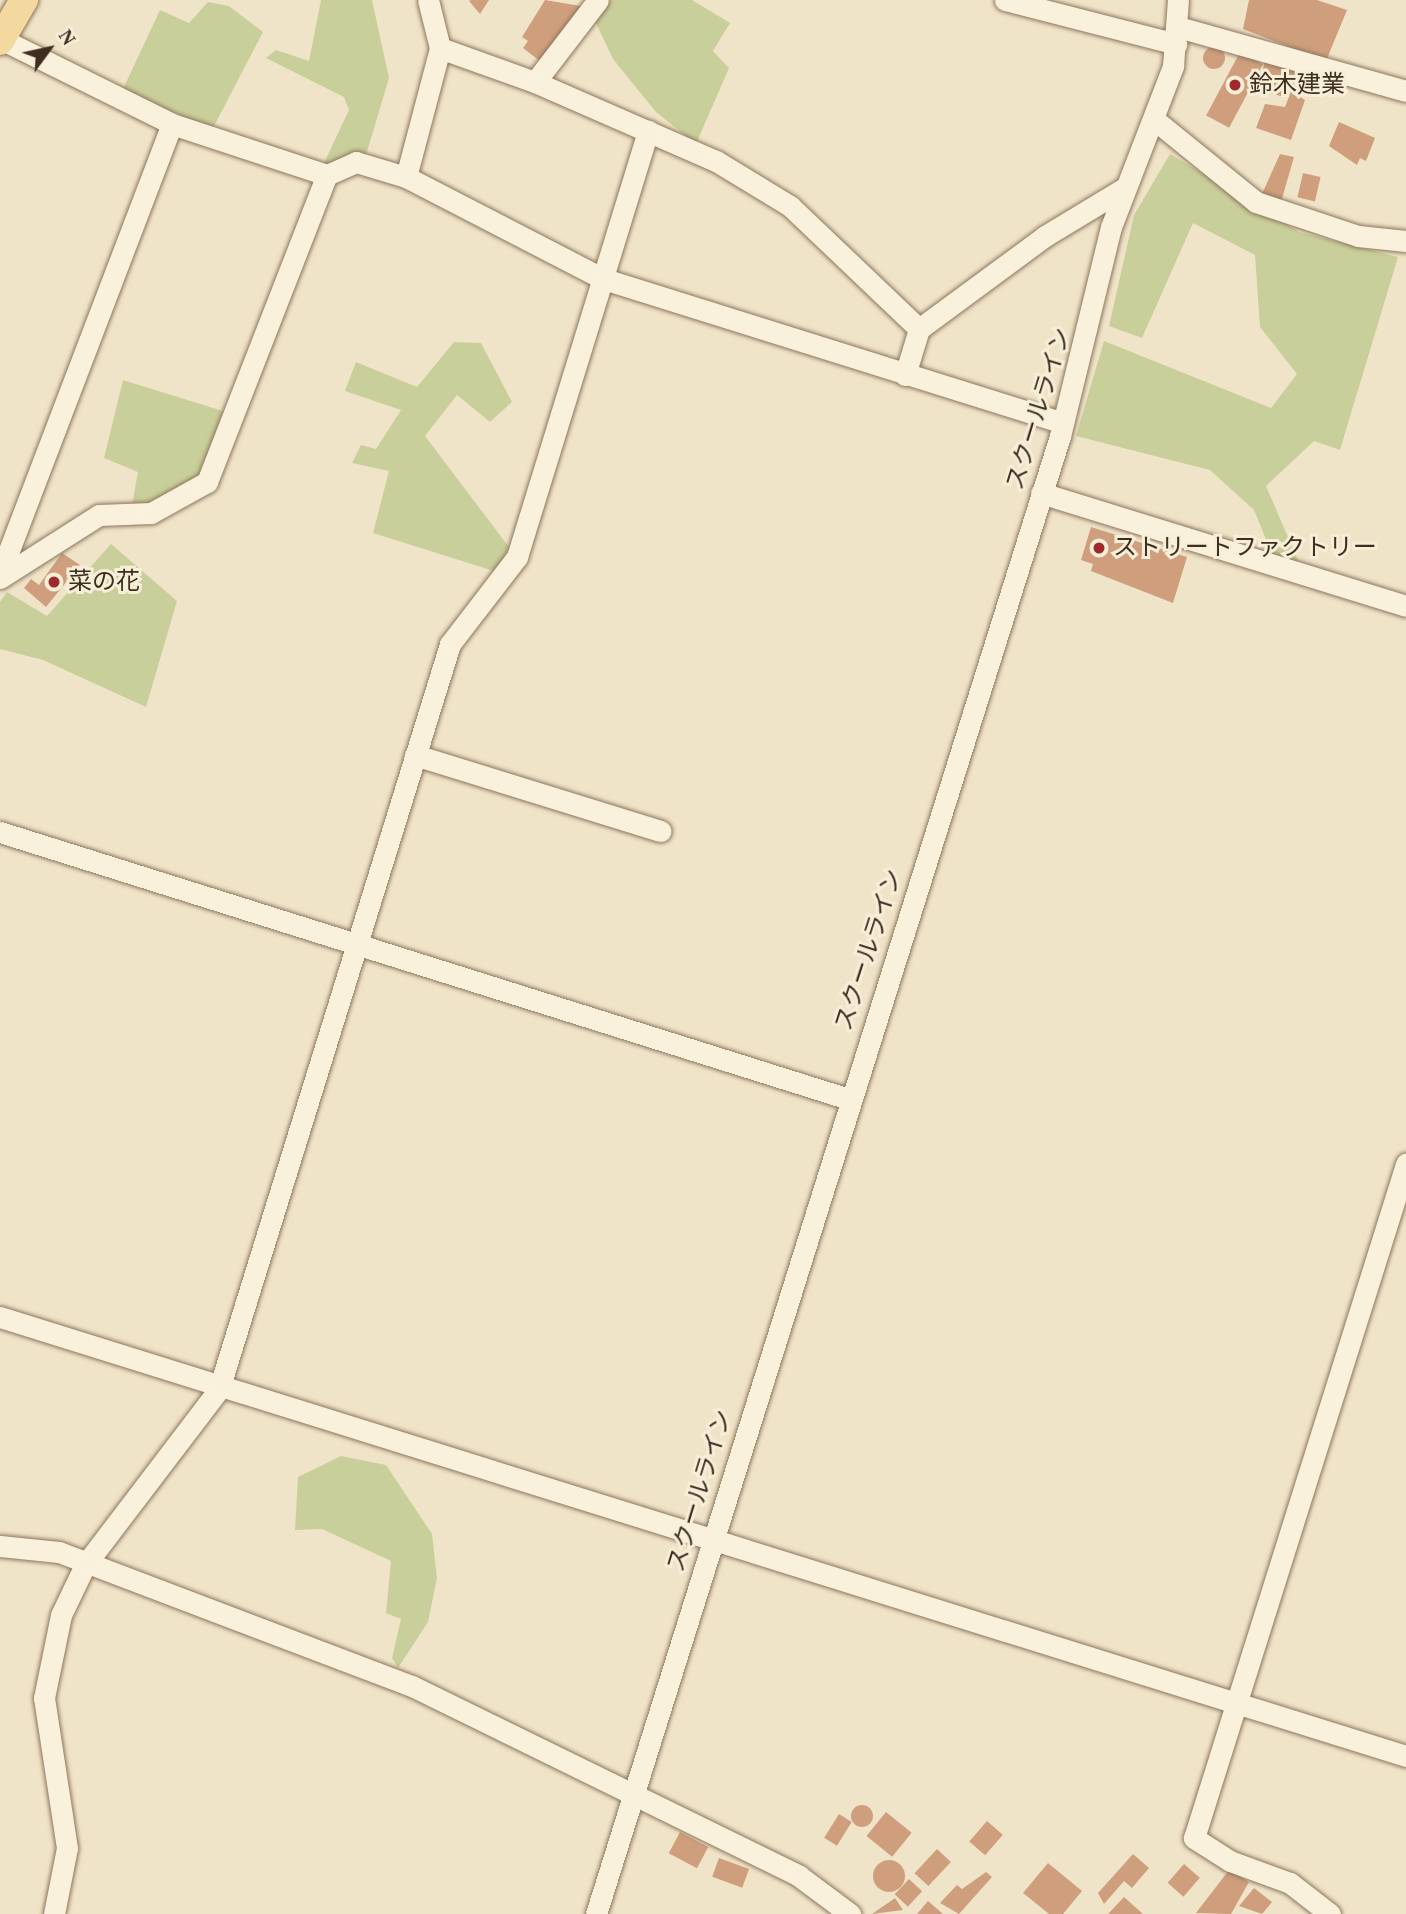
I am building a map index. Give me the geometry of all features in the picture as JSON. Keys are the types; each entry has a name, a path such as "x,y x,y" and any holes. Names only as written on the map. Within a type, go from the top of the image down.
{"main road":[{"path":"1,40 24,0"}],"street":[{"path":"406,177 440,48 428,0"},
{"path":"535,82 598,0"},
{"path":"1005,0 1177,36 1406,91"},
{"name":"スクールライン","path":"596,1914 849,1099 1063,423 1124,189 1156,121 1177,36 1178,0"},
{"path":"1,40 172,124 327,175 356,162 406,177 604,279 1063,423"},
{"path":"440,48 535,82 648,131 790,206 919,329"},
{"path":"1156,121 1256,202 1358,236 1406,241"},
{"path":"0,576 172,124"},
{"path":"54,1914 67,1848 46,1673 61,1615 85,1565 219,1389 450,643 517,557 648,131"},
{"path":"0,576 99,515 151,513 207,482 327,175"},
{"path":"905,374 919,329 1045,236 1124,189"},
{"path":"1041,494 1406,606"},
{"path":"415,755 660,831"},
{"path":"0,832 357,942 849,1099"},
{"path":"1329,1914 1290,1883 1230,1861 1194,1838 1406,1164"},
{"path":"0,1317 219,1389 1236,1707 1406,1756"},
{"path":"0,1546 59,1552 85,1565 412,1686 634,1792 799,1876 850,1914"}],"green space":[{"path":"321,0 372,0 389,78 366,155 323,165 349,110 344,97 266,58 276,50 309,61"},
{"path":"611,0 692,0 730,23 713,51 729,68 696,144 656,112 613,59 595,21"},
{"path":"208,2 229,6 263,32 212,130 123,89 160,10 189,23"},
{"path":"1170,154 1299,232 1398,257 1340,450 1314,441 1266,486 1300,565 1274,559 1254,510 1210,470 1076,436 1104,341 1271,408 1297,374 1260,327 1255,255 1193,223 1142,338 1109,326 1134,215"},
{"path":"454,342 481,343 512,402 490,422 457,395 425,436 509,547 497,572 373,533 389,471 352,463 361,445 376,449 401,410 345,391 356,362 417,387"},
{"path":"123,380 226,412 204,471 163,499 131,511 138,472 104,458"},
{"path":"111,544 177,601 146,707 43,660 0,649 0,602 7,592 47,616"},
{"path":"341,1456 386,1465 432,1534 437,1578 428,1622 398,1668 392,1658 401,1619 386,1613 391,1561 322,1529 295,1530 298,1477"}],"building":[{"path":"471,0 489,0 480,14 469,1"},
{"path":"545,0 581,6 540,61 523,48 528,41 522,37"},
{"path":"1249,0 1317,0 1347,10 1326,61 1243,29"},
{"path":"1214,47 1222,50 1225,58 1222,66 1214,69 1206,66 1203,58 1206,50"},
{"path":"1240,52 1263,64 1229,128 1206,116"},
{"path":"1266,58 1322,71 1315,91 1288,83 1284,97 1257,89"},
{"path":"1291,91 1305,100 1291,140 1256,128 1265,104 1285,107"},
{"path":"1339,122 1375,138 1366,161 1360,158 1357,165 1329,146"},
{"path":"1280,154 1294,157 1281,202 1262,194"},
{"path":"1303,173 1321,177 1315,201 1297,197"},
{"path":"1091,527 1187,557 1173,603 1091,571 1093,564 1081,560"},
{"name":"菜の花","path":"62,553 80,565 46,607 24,588 31,579 39,585"},
{"path":"862,1805 870,1808 873,1816 870,1824 862,1827 854,1824 851,1816 854,1808"},
{"path":"886,1812 912,1833 892,1857 866,1836"},
{"path":"839,1814 852,1822 837,1846 824,1838"},
{"path":"987,1821 1003,1835 985,1855 969,1841"},
{"path":"680,1832 708,1847 697,1868 669,1853"},
{"path":"937,1849 951,1862 928,1886 914,1873"},
{"path":"1133,1854 1149,1868 1132,1888 1124,1881 1104,1904 1098,1893"},
{"path":"719,1858 749,1869 742,1888 712,1877"},
{"path":"889,1860 900,1865 905,1876 900,1887 889,1892 878,1887 873,1876 878,1865"},
{"path":"1048,1863 1082,1891 1063,1914 1049,1914 1023,1893"},
{"path":"1184,1864 1200,1878 1183,1897 1168,1883"},
{"path":"1229,1870 1249,1882 1231,1914 1196,1913"},
{"path":"986,1872 992,1877 959,1914 940,1903 957,1885 962,1889"},
{"path":"909,1879 922,1891 908,1907 895,1894"},
{"path":"1254,1888 1272,1902 1262,1914 1239,1906"},
{"path":"1124,1897 1143,1914 1108,1914"},
{"path":"895,1898 903,1910 872,1914"},
{"path":"928,1901 943,1914 917,1914"}],"place":[{"name":"鈴木建業","path":"1235,85"},
{"name":"ストリートファクトリー","path":"1099,548"},
{"name":"菜の花","path":"54,582"}]}
